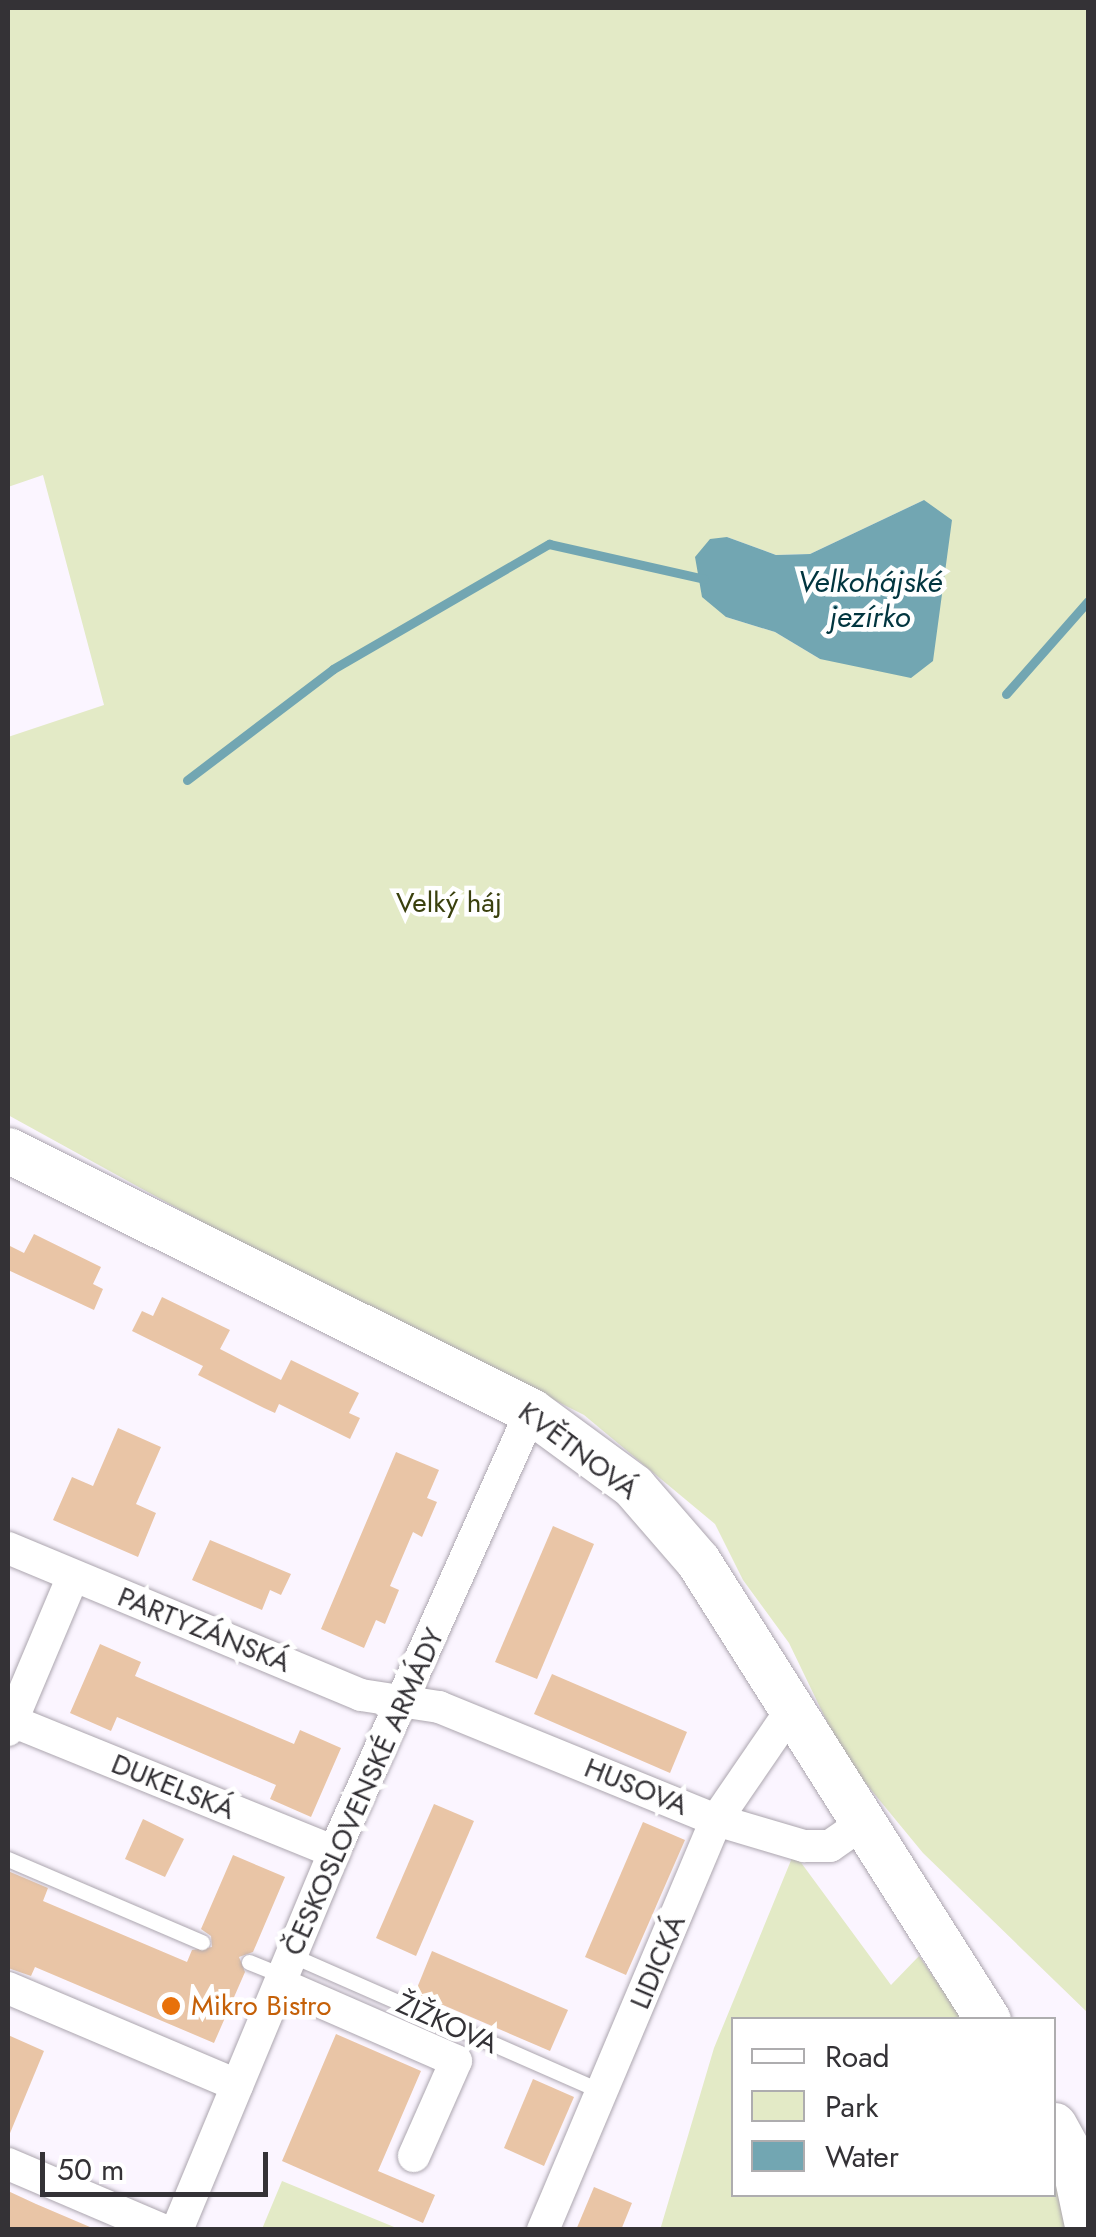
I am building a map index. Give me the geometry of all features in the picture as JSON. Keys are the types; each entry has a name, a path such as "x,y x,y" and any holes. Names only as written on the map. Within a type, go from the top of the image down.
{"street":[{"name":"KVĚTNOVÁ","path":"8,1150 531,1411 633,1486 698,1561 794,1706 986,2017"},
{"name":"ČESKOSLOVENSKÉ ARMÁDY","path":"177,2230 334,1852 531,1411"},
{"name":"PARTYZÁNSKÁ","path":"8,1548 361,1695 404,1702"},
{"path":"10,1726 73,1576"},
{"name":"HUSOVA","path":"404,1702 439,1707 716,1820 804,1846 830,1846 866,1821"},
{"name":"LIDICKÁ","path":"544,2230 716,1820 794,1706"},
{"name":"DUKELSKÁ","path":"10,1726 334,1852"},
{"name":"ŽIŽKOVA","path":"285,1972 456,2061 414,2156"},
{"path":"8,1988 237,2085"},
{"path":"1072,2149 1088,2230"},
{"path":"8,2164 163,2230"}],"lane":[{"path":"8,1859 202,1942"},
{"path":"249,1962 285,1972"},
{"name":"ŽIŽKOVA","path":"285,1972 603,2092"}],"green space":[{"name":"Velký háj","path":"8,8 1088,8 1088,2013 923,1853 844,1757 789,1643 743,1580 715,1524 584,1415 224,1234 8,1115 8,737 104,705 43,475 8,487","holes":["924,500 820,659 775,632 726,617 727,537 776,555 810,554"]},
{"path":"794,1853 891,1985 919,1956 962,2017 731,2017 731,2197 1056,2197 1056,2160 1071,2229 660,2230 714,2048"},
{"path":"282,2181 399,2229 262,2229"}],"water":[{"name":"Velkohájské jezírko","path":"924,500 952,520 933,661 911,678 820,659 775,632 726,617 702,597 695,557 710,539 727,537 776,555 810,554"}],"building":[{"path":"34,1234 101,1267 93,1284 103,1289 94,1310 8,1270 8,1245 24,1253"},
{"path":"162,1297 230,1330 220,1349 281,1380 291,1360 359,1393 349,1413 360,1418 350,1439 279,1404 275,1413 264,1408 198,1375 203,1366 132,1331 142,1311 153,1316"},
{"path":"118,1428 161,1447 136,1504 156,1513 138,1557 53,1520 72,1477 93,1486"},
{"path":"396,1452 439,1470 427,1498 437,1502 422,1537 413,1532 390,1586 399,1590 385,1624 376,1620 364,1648 321,1629"},
{"path":"553,1526 594,1544 537,1679 495,1662"},
{"path":"210,1540 291,1574 281,1595 270,1590 262,1610 192,1580"},
{"path":"100,1644 141,1662 135,1676 294,1744 300,1730 341,1748 311,1817 270,1799 276,1785 117,1717 111,1731 70,1713"},
{"path":"552,1674 687,1732 670,1773 534,1714"},
{"path":"434,1804 474,1821 416,1956 376,1938"},
{"path":"143,1819 184,1839 165,1877 125,1859"},
{"path":"643,1822 685,1840 626,1975 585,1957"},
{"path":"233,1855 285,1877 253,1952 239,1957 245,1972 214,2043 35,1967 31,1976 8,1968 8,1871 48,1888 43,1901 187,1962 192,1950 212,1947 211,1936 201,1929"},
{"path":"432,1951 568,2010 550,2051 415,1993"},
{"path":"336,2034 421,2071 378,2171 435,2195 423,2223 282,2161"},
{"path":"8,2035 44,2051 8,2138"},
{"path":"533,2079 574,2097 544,2166 504,2148"},
{"path":"594,2187 632,2203 621,2230 576,2230"},
{"path":"8,2191 36,2204 97,2230 8,2230"}],"waterway":[{"path":"187,780 333,669 549,544 704,579"},
{"path":"1006,694 1088,601"}],"place":[{"name":"Mikro Bistro","path":"171,2006"}]}
